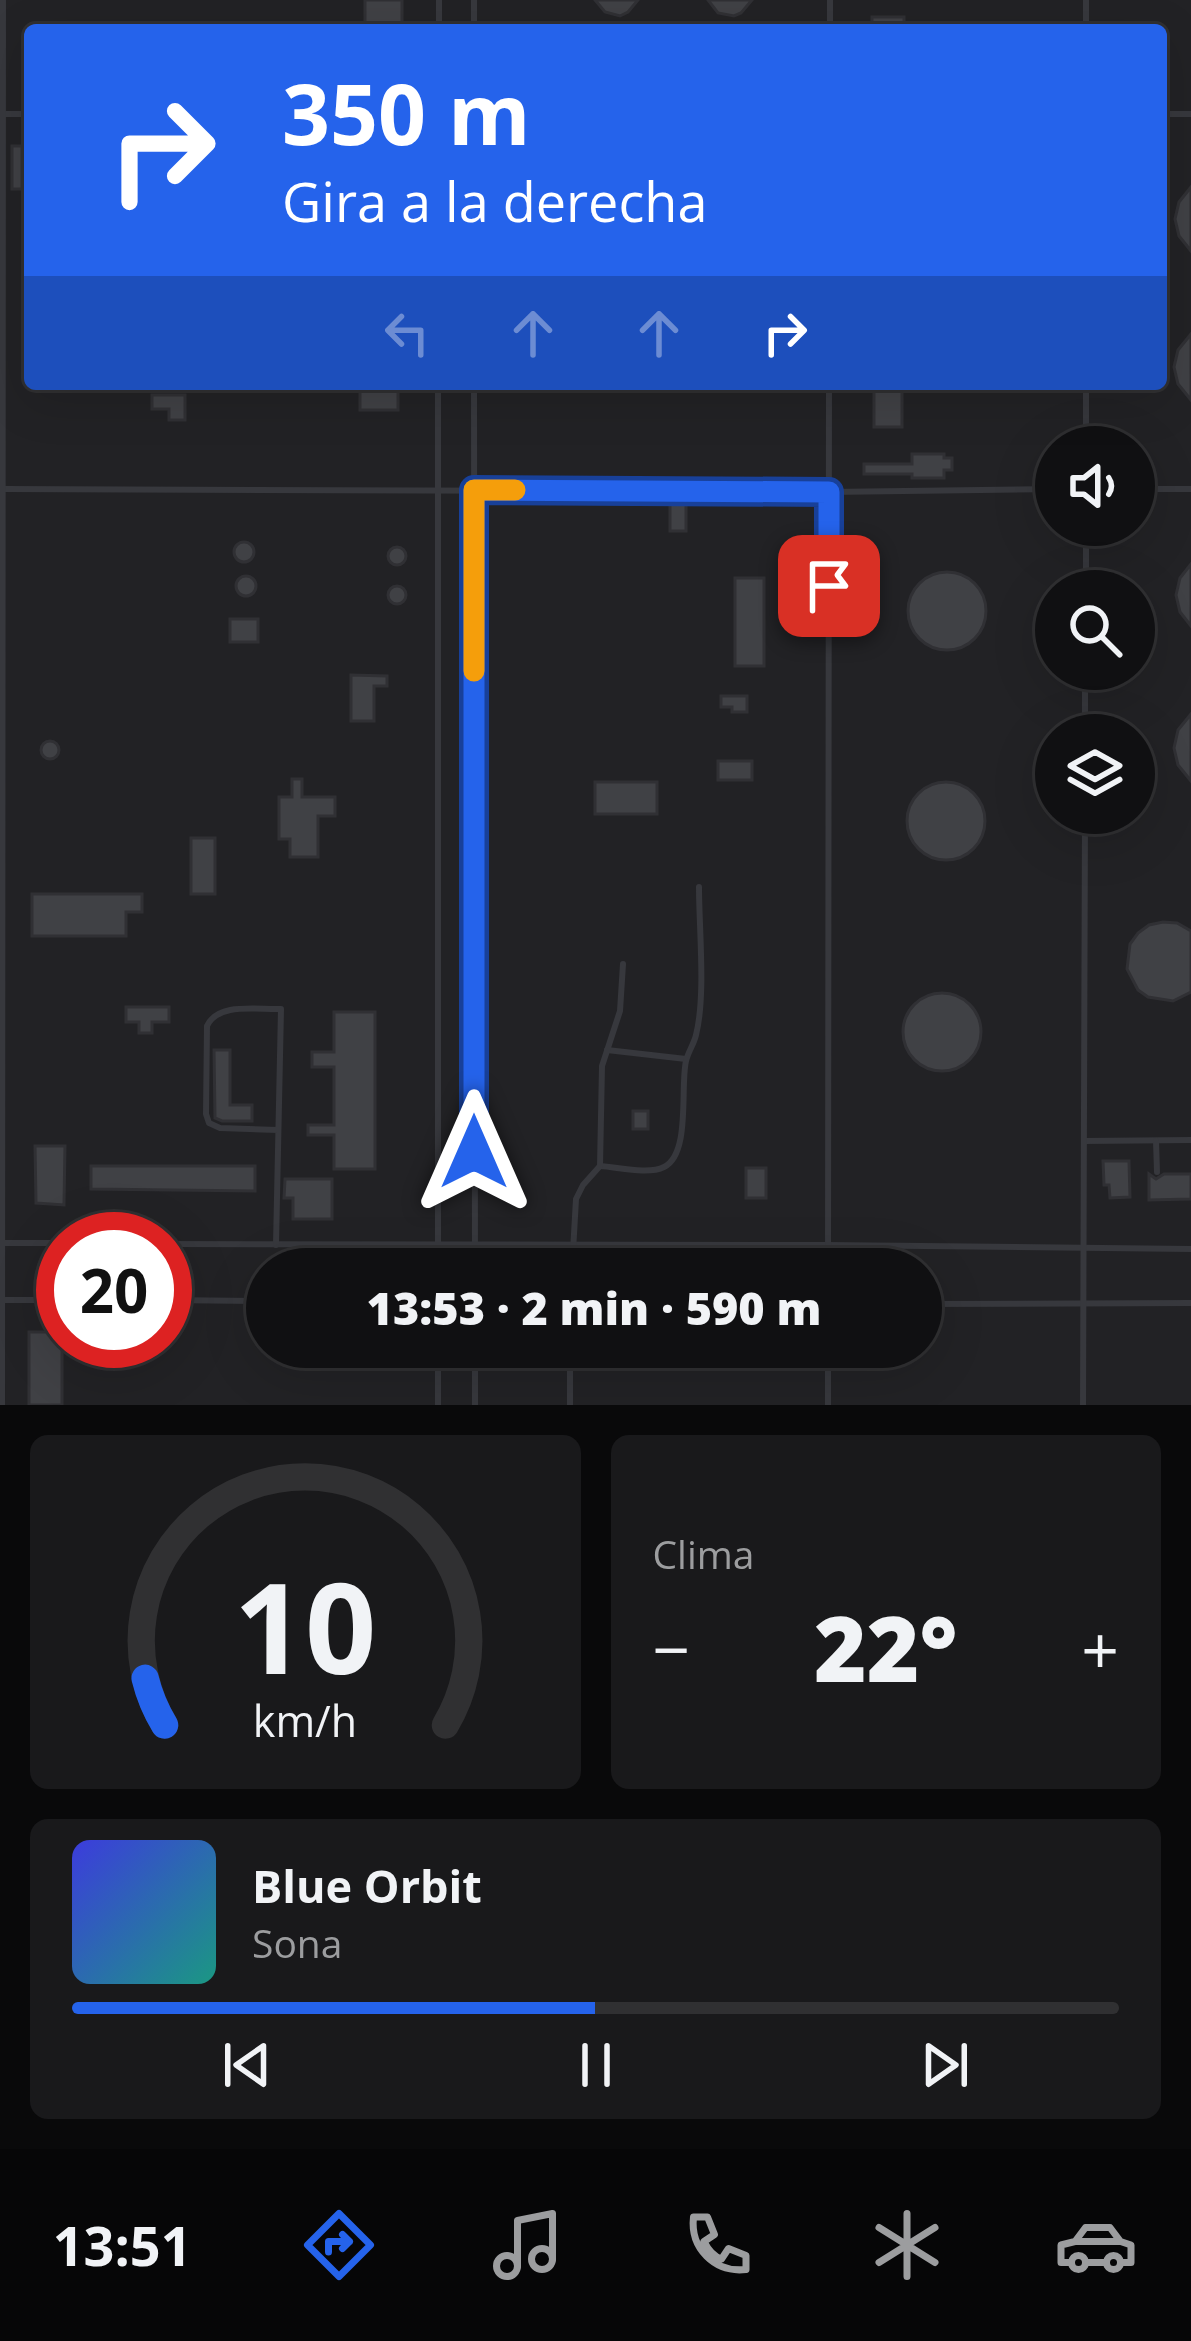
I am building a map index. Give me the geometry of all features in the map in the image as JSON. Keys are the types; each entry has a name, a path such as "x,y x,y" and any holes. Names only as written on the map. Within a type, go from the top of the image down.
{"lane":[{"path":"2,1405 3,0"},
{"path":"438,390 438,1246"},
{"path":"474,390 475,1246"},
{"path":"828,1245 829,390"},
{"path":"1086,390 1086,426"},
{"path":"1,489 1035,490"},
{"path":"1155,489 1191,489"},
{"path":"1084,1405 1085,834"},
{"path":"600,1166 663,1168 674,1158 681,1136 686,1059 695,1039 700,1005 699,887"},
{"path":"573,1246 576,1199 600,1166 602,1066 620,1011 623,964"},
{"path":"276,1245 278,1130 280,1009 221,1011 207,1026 208,1124 278,1130"},
{"path":"607,1050 686,1059"},
{"path":"1084,1141 1191,1140"},
{"path":"1156,1141 1157,1172"},
{"path":"1,1243 36,1244"},
{"path":"192,1244 1191,1249"},
{"path":"1,1300 36,1300"},
{"path":"192,1300 246,1301"},
{"path":"942,1304 1191,1304"},
{"path":"438,1368 438,1405"},
{"path":"475,1368 475,1405"},
{"path":"570,1368 570,1405"},
{"path":"828,1368 828,1405"}],"shaded area":[{"path":"0,0 1191,0 1191,1405 0,1405"}],"building":[{"path":"365,0 402,0 402,24 365,24"},
{"path":"595,0 638,0 620,16 605,12"},
{"path":"708,0 752,0 734,16 718,13"},
{"path":"872,17 904,17 904,24 872,24"},
{"path":"12,146 22,146 22,189 12,189"},
{"path":"1191,187 1191,251 1179,236 1175,219 1179,202"},
{"path":"1191,334 1191,400 1178,384 1174,367 1178,350"},
{"path":"360,390 398,390 398,410 360,410"},
{"path":"874,390 902,390 902,427 874,427"},
{"path":"152,395 185,395 185,420 169,420 169,409 152,409"},
{"path":"912,454 944,454 952,458 952,470 944,470 944,478 864,474 864,464 912,464"},
{"path":"670,504 686,504 686,531 670,531"},
{"path":"244,542 254,552 244,562 234,552"},
{"path":"397,547 406,556 397,565 388,556"},
{"path":"1191,564 1191,626 1180,612 1176,595 1180,578"},
{"path":"947,572 975,583 986,611 975,639 947,650 919,639 908,611 919,583"},
{"path":"246,576 256,586 246,596 236,586"},
{"path":"735,578 764,578 764,666 735,666"},
{"path":"397,586 406,595 397,604 388,595"},
{"path":"230,619 258,619 258,642 230,642"},
{"path":"351,675 387,676 387,686 374,686 374,721 351,721"},
{"path":"721,696 747,696 747,712 721,707"},
{"path":"1191,714 1191,781 1178,765 1174,748 1178,730"},
{"path":"50,741 59,750 50,759 41,750"},
{"path":"718,761 752,761 752,780 718,780"},
{"path":"292,779 302,779 302,797 335,797 335,816 318,816 318,857 290,857 290,839 279,839 279,797 292,797"},
{"path":"595,782 657,782 657,814 595,814"},
{"path":"946,782 974,793 985,821 974,849 946,860 918,849 907,821 918,793"},
{"path":"191,838 215,838 215,894 191,894"},
{"path":"32,894 142,894 142,912 126,912 126,936 32,936"},
{"path":"1163,922 1191,931 1191,992 1173,1001 1148,997 1138,990 1127,969 1130,944 1138,933"},
{"path":"942,993 970,1004 981,1032 970,1060 942,1071 914,1060 903,1032 914,1004"},
{"path":"126,1007 169,1007 169,1022 152,1022 152,1033 139,1033 139,1022 126,1022"},
{"path":"334,1012 375,1012 375,1169 334,1169 334,1135 308,1135 308,1125 334,1125 334,1067 312,1067 312,1052 334,1052"},
{"path":"214,1050 230,1050 230,1105 252,1105 252,1121 215,1118"},
{"path":"633,1111 648,1111 648,1129 633,1129"},
{"path":"35,1146 65,1146 64,1205 36,1203"},
{"path":"1103,1161 1129,1161 1130,1197 1110,1198"},
{"path":"91,1166 255,1166 255,1191 91,1189"},
{"path":"746,1168 766,1168 766,1198 746,1198"},
{"path":"1149,1174 1156,1179 1164,1174 1191,1174 1191,1199 1149,1200"},
{"path":"285,1179 332,1179 332,1219 293,1219 293,1198 284,1198"},
{"path":"29,1332 36,1332 36,1368 62,1368 62,1405 29,1405"}],"slow traffic":[{"path":"474,671 474,490 515,490"}],"route":[{"path":"474,1152 474,490 829,492 829,586"}]}
